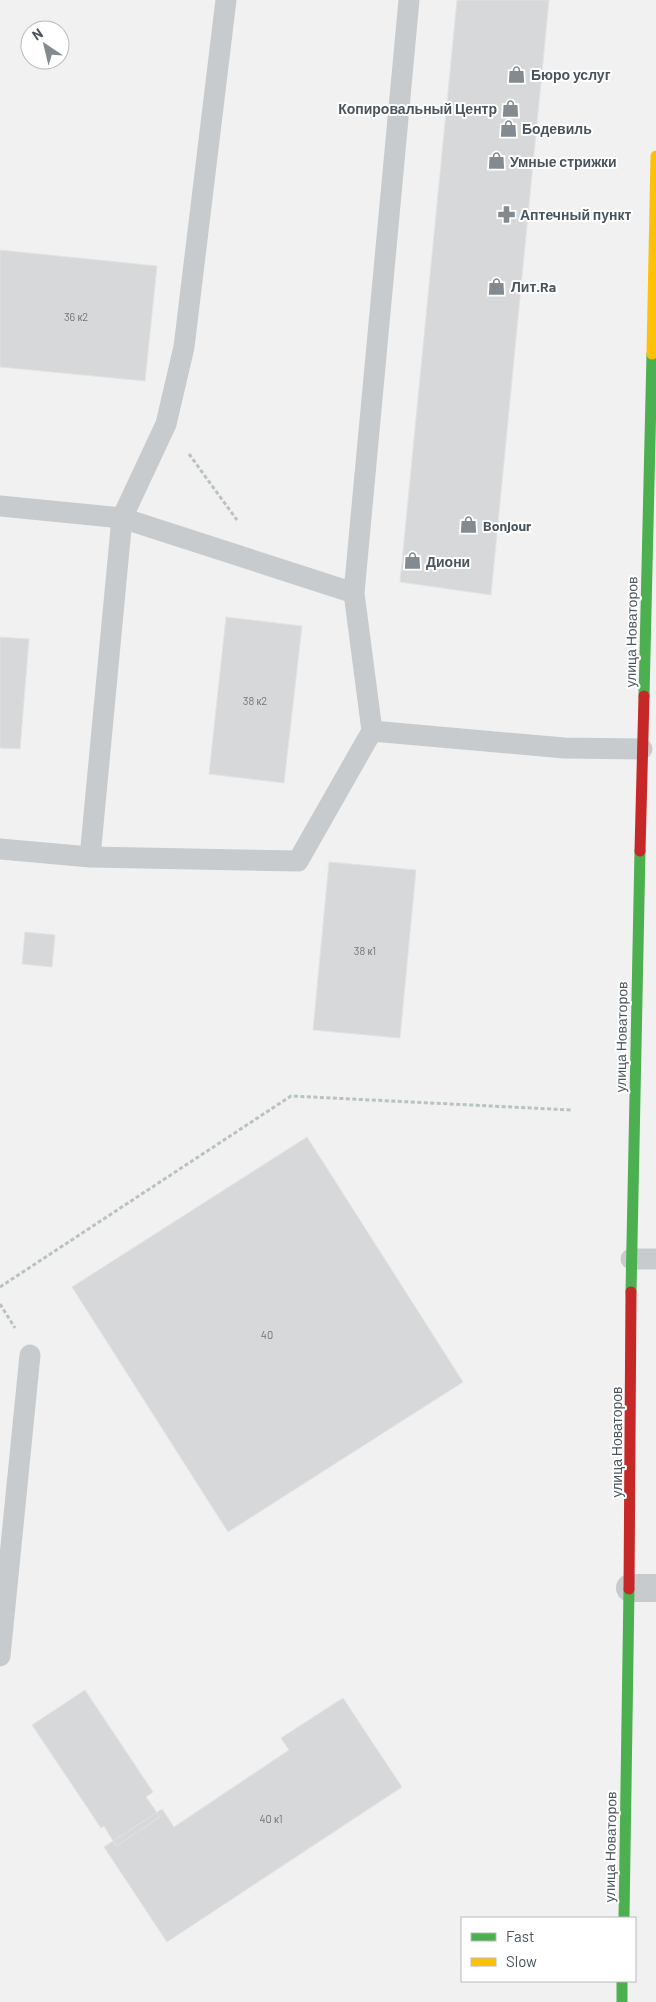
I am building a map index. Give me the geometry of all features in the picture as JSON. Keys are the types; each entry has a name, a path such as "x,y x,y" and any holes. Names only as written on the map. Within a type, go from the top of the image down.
{"street":[{"name":"улица Новаторов","path":"624,1917 643,1588 631,1259 648,850 642,749 656,156"},
{"path":"622,1982 622,2002"}],"lane":[{"path":"90,857 122,518 166,424 184,347 226,0"},
{"path":"0,849 90,857 298,861 372,731 354,593 409,0"},
{"path":"0,506 122,518 354,593"},
{"path":"372,731 564,748 642,749"},
{"path":"631,1259 656,1258"},
{"path":"0,1656 30,1355"}],"path":[{"path":"166,424 272,567"},
{"path":"0,1287 291,1096 571,1110"}],"building":[{"path":"457,0 549,0 491,595 400,582"},
{"path":"0,250 157,266 145,381 0,367"},
{"path":"226,617 302,626 284,783 209,774"},
{"path":"0,637 29,639 20,749 0,748"},
{"path":"329,862 416,870 400,1038 313,1030"},
{"path":"25,932 55,935 52,967 22,964"},
{"path":"307,1137 463,1382 228,1532 72,1287"},
{"path":"85,1690 153,1792 146,1797 160,1817 116,1846 104,1826 101,1828 32,1725"},
{"path":"343,1698 402,1787 167,1942 104,1847 162,1809 174,1827 289,1750 281,1738"}],"traffic: fast":[{"path":"644,696 652,354"},
{"path":"631,1292 640,851"},
{"path":"624,1917 629,1589"},
{"path":"622,1982 622,2002"}],"traffic: slow":[{"path":"652,354 656,156"}],"traffic: jam":[{"path":"640,851 644,696"},
{"path":"629,1589 631,1292"}],"place":[{"name":"Бюро услуг","path":"517,74"},
{"name":"Копировальный Центр","path":"511,108"},
{"name":"Бодевиль","path":"508,128"},
{"name":"Умные стрижки","path":"496,161"},
{"name":"Аптечный пункт","path":"506,214"},
{"name":"Лит.Ra","path":"497,286"},
{"name":"Bonjour","path":"469,525"},
{"name":"Диони","path":"412,561"}]}
